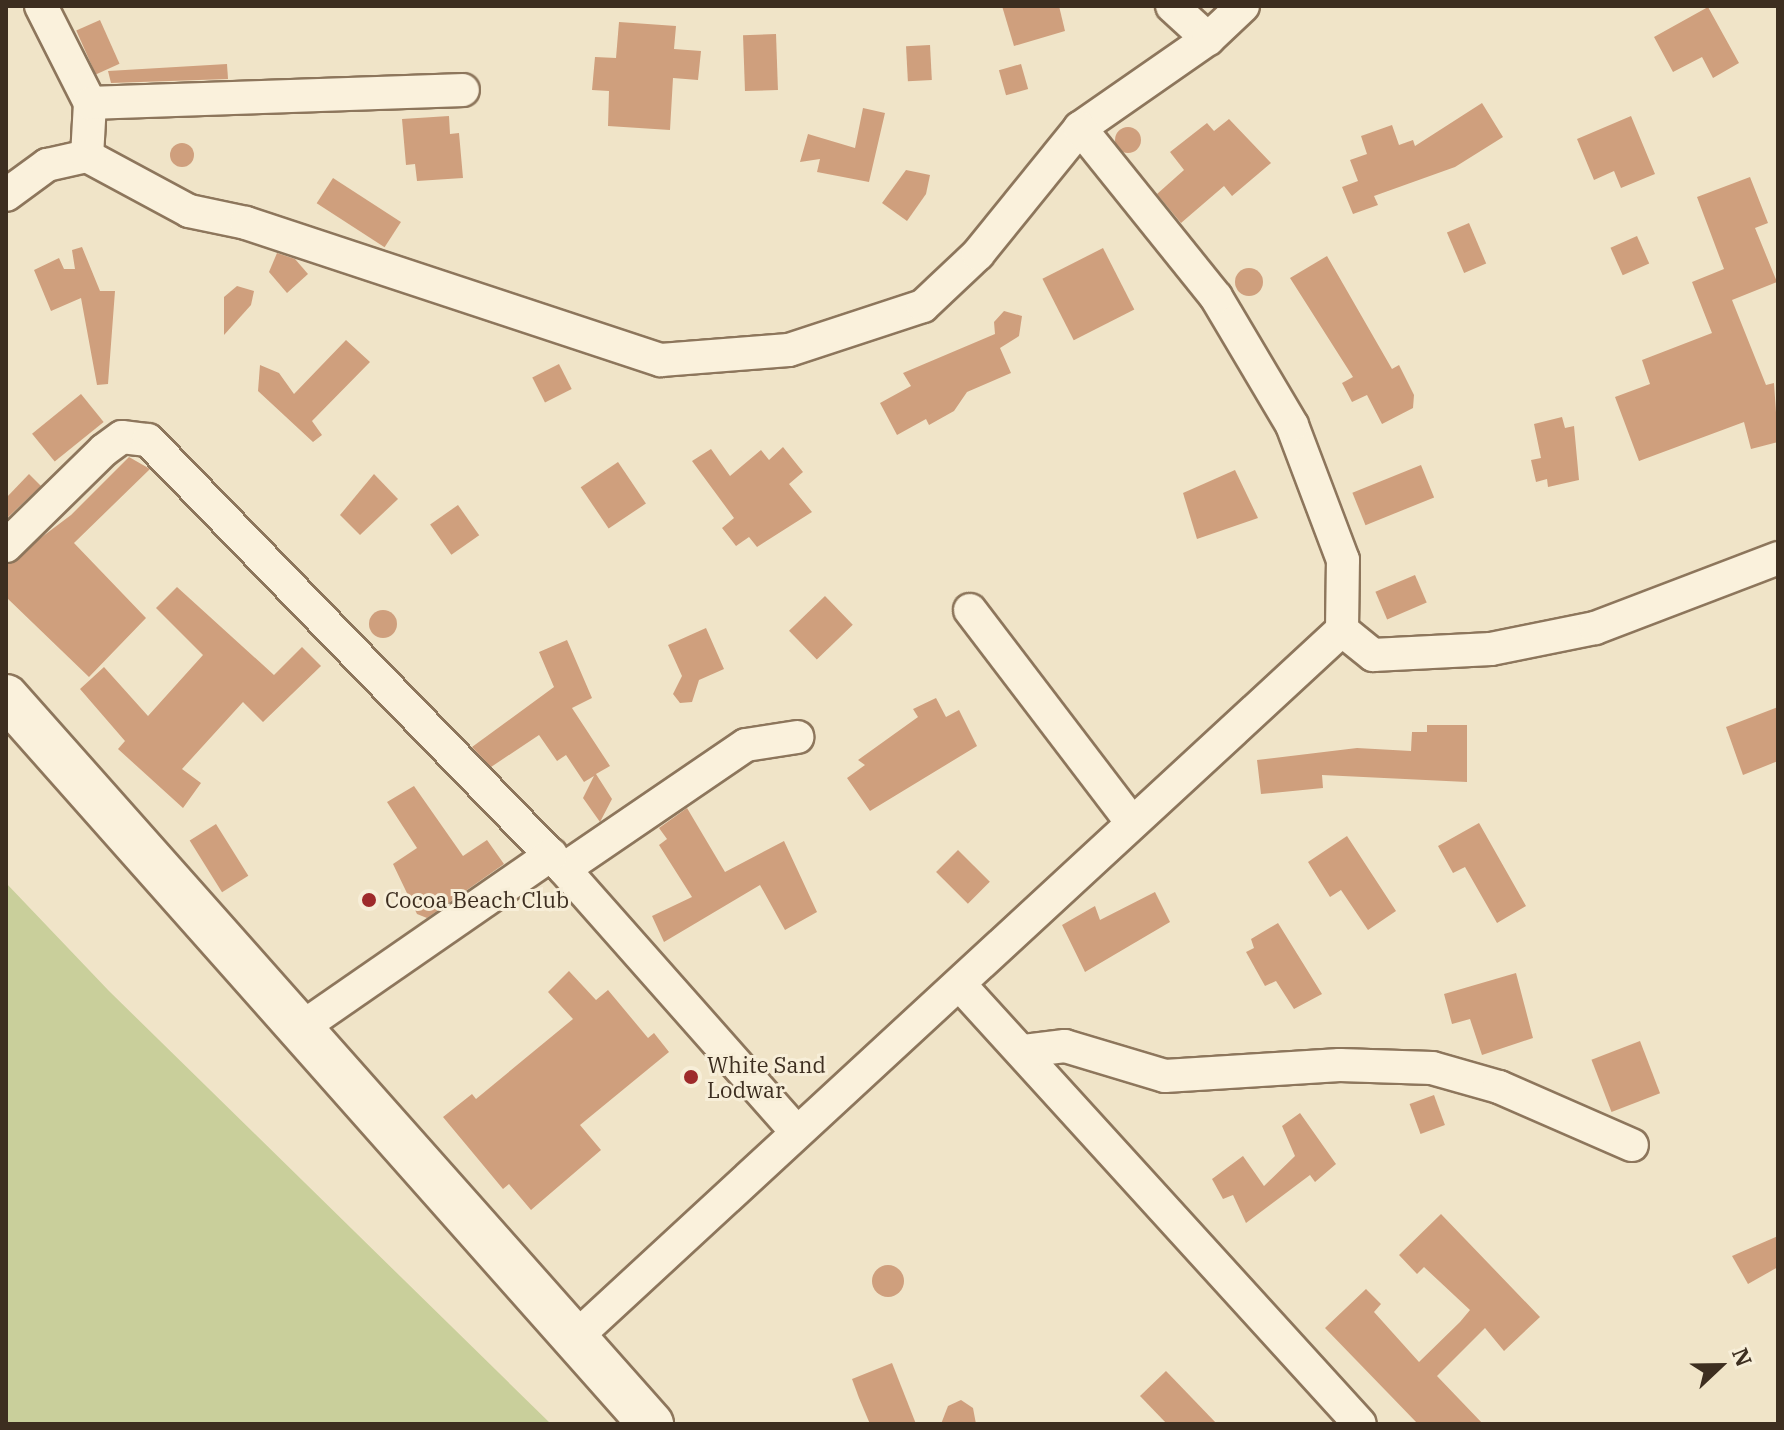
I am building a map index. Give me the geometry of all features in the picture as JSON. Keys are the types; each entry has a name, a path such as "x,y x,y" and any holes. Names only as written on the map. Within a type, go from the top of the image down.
{"street":[{"path":"41,6 90,103 87,156"},
{"path":"1172,6 1208,39"},
{"path":"6,195 47,165 87,156 189,211 246,223 661,360 731,359 848,335 923,306 978,254 1080,128 1208,39 1243,6"},
{"path":"90,103 463,90"},
{"path":"575,1338 795,1130 961,986 1131,821 1342,630 1343,560 1292,425 1216,297 1080,128"},
{"path":"6,546 104,450 122,437 148,440 558,862 795,1130"},
{"path":"1342,630 1373,655 1491,649 1595,628 1778,558"},
{"path":"970,610 1131,821"},
{"path":"6,697 298,1030 651,1424"},
{"path":"298,1030 746,745 797,737"},
{"path":"961,986 1024,1051 1360,1424"},
{"path":"1024,1051 1065,1046 1165,1076 1340,1065 1432,1068 1499,1087 1632,1145"}],"green space":[{"path":"6,883 109,991 551,1424 6,1424"}],"building":[{"path":"1002,6 1059,6 1065,31 1014,46"},
{"path":"1708,7 1739,63 1713,78 1702,57 1673,72 1654,37"},
{"path":"100,20 120,64 96,74 76,31"},
{"path":"619,22 676,26 674,49 701,51 698,80 673,78 670,130 608,126 609,91 592,90 595,57 616,58"},
{"path":"776,34 778,90 745,91 743,35"},
{"path":"930,45 932,80 908,81 906,46"},
{"path":"227,64 228,79 111,83 108,71"},
{"path":"1021,64 1028,89 1006,95 999,70"},
{"path":"1482,103 1503,137 1455,167 1374,196 1378,205 1353,214 1342,187 1358,181 1350,160 1367,154 1361,136 1392,125 1399,145 1413,140 1415,146"},
{"path":"863,108 885,113 869,182 817,172 820,159 800,162 808,134 855,148"},
{"path":"449,116 450,134 459,133 463,178 417,181 415,164 406,165 402,119"},
{"path":"1631,116 1655,174 1621,188 1614,171 1594,180 1577,139"},
{"path":"1229,119 1271,163 1232,196 1224,186 1181,223 1157,194 1184,170 1170,152 1207,123 1214,131"},
{"path":"1128,127 1137,131 1141,140 1137,149 1128,153 1119,149 1115,140 1119,131"},
{"path":"182,143 191,146 194,155 191,164 182,167 173,164 170,155 173,146"},
{"path":"906,170 930,175 926,194 907,221 882,203"},
{"path":"1750,177 1768,223 1755,228 1777,282 1732,300 1766,385 1774,383 1778,442 1751,449 1744,422 1639,461 1615,397 1650,384 1642,360 1712,333 1692,282 1724,269 1697,197"},
{"path":"333,178 401,222 385,247 317,203"},
{"path":"1469,223 1486,264 1464,273 1447,232"},
{"path":"1637,236 1649,263 1623,275 1611,248"},
{"path":"82,247 100,291 115,291 108,384 97,385 81,298 51,311 34,270 59,258 64,269 75,269 72,250"},
{"path":"1103,248 1134,309 1074,340 1042,279"},
{"path":"277,253 295,259 308,274 287,293 269,272"},
{"path":"1327,256 1392,369 1399,365 1414,395 1413,408 1382,424 1367,395 1352,402 1342,383 1353,377 1290,278"},
{"path":"1249,268 1259,272 1263,282 1259,292 1249,296 1239,292 1235,282 1239,272"},
{"path":"237,286 254,291 251,305 224,335 224,297"},
{"path":"1004,311 1022,316 1019,336 1000,348 1011,373 967,392 954,411 929,425 926,419 897,435 880,403 911,386 903,373 995,334 994,322"},
{"path":"346,340 370,362 312,421 322,435 313,442 258,391 260,365 279,373 294,394"},
{"path":"559,364 572,389 545,403 532,378"},
{"path":"81,394 104,422 55,462 32,434"},
{"path":"1562,417 1565,428 1574,426 1579,480 1548,487 1547,479 1536,482 1531,460 1541,458 1534,424"},
{"path":"783,447 803,472 789,484 812,512 757,547 749,537 736,546 722,528 734,518 692,461 711,449 730,476 761,450 769,460"},
{"path":"129,457 150,469 74,543 146,618 89,677 6,597 6,564 71,515"},
{"path":"618,462 646,503 609,529 581,487"},
{"path":"1421,465 1434,497 1365,525 1352,493"},
{"path":"1235,470 1258,518 1197,539 1183,493"},
{"path":"29,474 41,486 6,519 6,498"},
{"path":"374,474 398,499 360,535 340,515"},
{"path":"458,505 479,535 451,555 430,525"},
{"path":"1415,575 1427,603 1387,619 1375,592"},
{"path":"177,587 274,675 302,647 321,666 263,722 243,702 182,769 201,783 183,808 118,749 125,741 80,689 104,667 148,716 203,655 156,608"},
{"path":"825,596 853,625 817,660 789,631"},
{"path":"383,610 393,614 397,624 393,634 383,638 373,634 369,624 373,614"},
{"path":"706,628 724,669 699,680 692,702 680,703 673,694 682,676 668,645"},
{"path":"567,640 592,698 572,708 610,766 596,774 612,799 600,822 583,798 594,776 584,782 566,755 557,761 539,735 491,767 472,747 554,687 539,652"},
{"path":"936,698 946,717 959,710 977,746 870,811 847,778 865,765 858,760 918,717 913,709"},
{"path":"1778,707 1778,761 1743,775 1726,727"},
{"path":"1427,725 1467,725 1467,782 1322,775 1323,788 1261,794 1257,760 1357,748 1411,751 1412,732 1427,732"},
{"path":"414,786 463,856 487,840 504,864 427,918 417,914 393,864 417,848 387,802"},
{"path":"687,808 725,872 784,841 817,912 785,930 760,885 664,942 652,916 692,897 659,845 667,839 659,828"},
{"path":"1479,823 1526,906 1497,923 1465,867 1453,873 1438,846"},
{"path":"216,824 248,876 222,892 190,840"},
{"path":"1347,836 1396,911 1368,930 1341,890 1330,897 1308,862"},
{"path":"958,850 990,882 968,904 936,872"},
{"path":"1155,892 1170,922 1085,972 1062,925 1095,906 1100,920"},
{"path":"1278,923 1322,994 1294,1009 1276,981 1265,986 1246,952 1254,948 1251,939"},
{"path":"569,971 596,1000 608,990 648,1038 654,1033 669,1052 580,1125 601,1150 531,1210 509,1184 503,1189 443,1117 472,1094 476,1099 573,1019 548,992"},
{"path":"1516,973 1533,1038 1482,1055 1470,1019 1452,1024 1444,994"},
{"path":"1640,1041 1660,1093 1612,1112 1591,1060"},
{"path":"1434,1095 1445,1125 1421,1134 1410,1104"},
{"path":"1300,1113 1336,1164 1315,1182 1310,1175 1246,1223 1233,1195 1223,1199 1212,1179 1243,1156 1264,1186 1295,1156 1282,1126"},
{"path":"1441,1214 1540,1317 1504,1351 1485,1328 1437,1376 1483,1424 1418,1424 1325,1328 1366,1289 1381,1304 1374,1312 1419,1362 1460,1322 1470,1310 1424,1267 1417,1274 1399,1255"},
{"path":"1778,1236 1778,1267 1748,1284 1732,1256"},
{"path":"888,1265 900,1269 904,1281 900,1293 888,1297 876,1293 872,1281 876,1269"},
{"path":"892,1363 916,1424 870,1424 859,1398 852,1379"},
{"path":"1166,1371 1217,1424 1167,1424 1140,1396"},
{"path":"961,1400 973,1408 976,1424 941,1424 948,1406"}],"place":[{"name":"Cocoa Beach Club","path":"369,900"},
{"name":"White Sand Lodwar","path":"691,1077"}]}
